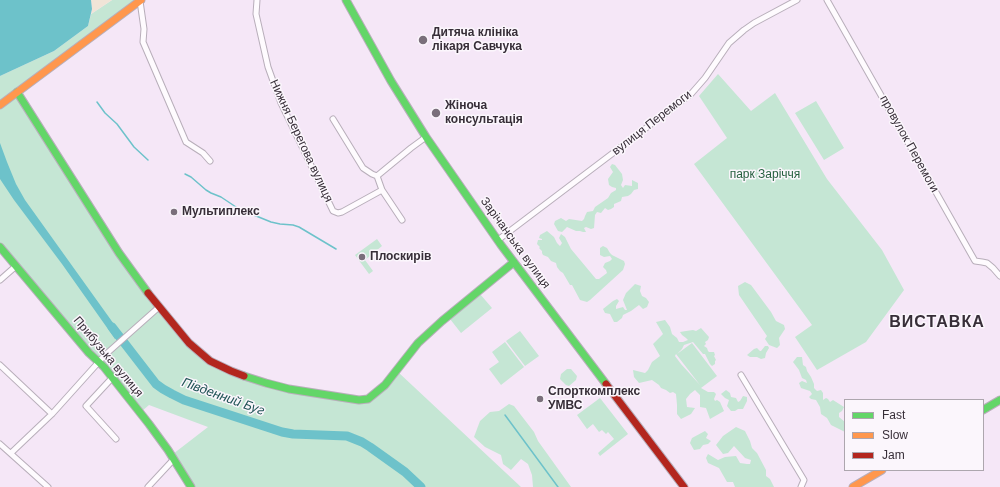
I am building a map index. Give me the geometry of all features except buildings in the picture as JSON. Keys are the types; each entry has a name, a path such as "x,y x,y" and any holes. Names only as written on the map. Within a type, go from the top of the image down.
{"street":[{"path":"0,105 140,0 144,29 143,42 186,142 203,153 210,161"},
{"name":"Нижня Берегова вулиця","path":"257,0 256,14 268,68 281,103 333,212 342,212 382,190"},
{"name":"Зарічанська вулиця","path":"346,0 391,82 426,137 514,262 684,487"},
{"name":"вулиця Перемоги","path":"498,240 691,94 705,78 729,43 744,30 797,0"},
{"name":"провулок Перемоги","path":"827,0 975,261 987,263 1000,276"},
{"path":"17,92 119,254 189,344 210,361 231,371 266,383 289,389 340,397 365,400 372,397 380,390 418,342 514,262"},
{"path":"333,119 363,168 377,176 382,190 402,220"},
{"path":"377,176 426,137"},
{"name":"Прибузька вулиця","path":"0,247 112,378 149,424 174,459 191,487"},
{"path":"0,280 16,266"},
{"path":"11,453 52,414 98,362 159,307"},
{"path":"0,365 52,414"},
{"path":"740,375 804,480 801,487"},
{"path":"112,378 86,406 116,439"},
{"path":"984,409 1000,400"},
{"path":"984,413 1000,404"},
{"path":"0,444 48,487"},
{"path":"148,487 174,459"},
{"path":"860,487 881,471"},
{"path":"853,487 886,471"}],"green space":[{"path":"112,0 137,0 0,102 0,76 54,51 88,26 91,14"},
{"name":"парк Заріччя","path":"718,74 751,111 775,93 827,179 882,250 904,290 866,342 817,370 795,337 812,325 694,164 727,138 699,96"},
{"path":"16,95 156,307 99,359 0,243 0,107"},
{"path":"816,101 844,148 824,160 795,113"},
{"path":"612,164 615,165 622,174 623,180 621,185 623,188 625,185 632,186 632,180 638,183 638,189 634,190 628,196 622,197 621,201 614,204 614,207 611,209 608,210 605,208 601,213 597,212 595,215 594,228 584,228 586,232 576,231 567,227 562,232 558,231 554,224 555,221 561,218 566,221 569,219 582,221 587,212 593,211 595,207 616,190 616,188 609,185 608,179 613,172 610,167"},
{"path":"547,231 554,237 560,246 562,243 559,238 561,234 565,237 571,249 596,279 599,279 607,273 603,267 605,263 612,259 610,256 604,257 600,255 600,248 603,246 607,248 612,255 624,261 625,264 623,270 590,300 587,302 580,300 572,285 570,285 563,273 557,267 556,263 543,255 537,244 538,240 542,240 539,238 540,235"},
{"name":"Плоскирів","path":"377,239 382,246 365,260 373,271 369,274 355,255"},
{"path":"745,282 751,285 776,321 784,325 785,329 779,338 780,345 777,348 769,345 765,339 767,336 739,295 738,286"},
{"path":"635,284 641,286 640,291 642,296 649,302 647,307 643,309 639,305 623,315 617,322 614,322 610,314 605,313 603,309 617,299 619,301 616,309 623,307 627,310 623,300 626,293"},
{"path":"480,294 492,308 461,333 450,319"},
{"path":"159,310 187,345 230,373 366,402 398,372 521,487 194,487 173,454 208,427 149,405 142,411 101,362"},
{"path":"665,320 670,327 672,334 679,342 688,340 680,332 696,331 701,328 709,337 704,346 709,352 714,352 716,360 715,364 712,366 705,354 703,354 693,342 684,345 677,354 692,343 717,376 701,388 716,394 714,399 715,401 717,400 720,402 724,411 710,419 706,408 700,407 700,395 695,390 686,399 687,407 695,408 691,414 681,419 677,414 676,394 673,392 670,393 661,388 652,380 639,383 634,377 633,370 645,373 652,362 660,356 653,344 663,334 656,322","holes":["676,354 700,385 681,364 675,356"]},
{"path":"520,331 539,356 525,366 506,341"},
{"path":"505,342 524,367 501,385 489,369 499,362 492,352"},
{"path":"765,346 768,346 769,348 765,358 761,359 747,355 757,348 761,351"},
{"path":"797,357 802,357 803,365 806,367 811,377 814,388 817,391 821,390 823,393 823,400 826,398 830,402 833,400 844,407 839,413 839,417 844,421 844,432 831,425 827,418 821,414 820,407 816,400 809,397 812,394 810,391 801,388 799,383 802,381 807,383 806,380 802,378 799,370 793,362"},
{"path":"567,369 571,369 577,376 576,380 569,386 560,379 561,374"},
{"path":"726,390 730,393 731,397 736,398 738,402 743,396 747,397 747,401 743,409 731,411 727,406 729,400 721,394"},
{"path":"600,398 628,434 600,456 598,453 614,439 608,432 606,434 602,430 599,432 593,424 587,429 577,415"},
{"path":"509,404 514,406 534,432 538,441 571,487 533,487 532,475 528,464 521,459 511,470 503,464 501,455 485,447 474,437 480,421 490,412 499,411"},
{"path":"736,427 745,431 752,448 757,453 766,470 766,476 770,479 774,487 735,487 733,482 727,482 719,468 708,463 706,458 708,454 718,460 725,457 736,456 740,463 750,464 751,460 745,458 734,446 728,453 723,454 716,445 723,436"},
{"path":"705,431 708,434 706,438 711,441 708,444 703,445 700,449 694,450 690,443 692,438"}],"sand":[{"path":"91,0 112,0 91,14"}],"water":[{"path":"0,0 91,0 92,9 88,26 54,51 0,76"},
{"path":"0,143 16,184 25,200 121,334 115,339 0,179"}],"waterway":[{"path":"97,102 105,113 117,124 134,147 148,160"},
{"path":"185,174 191,177 206,190 221,197 239,209 271,222 299,227 336,249"},
{"name":"Південний Буг","path":"112,327 156,384 172,394 184,400 282,432 293,434 347,436 370,447 405,472 421,487"},
{"path":"505,415 558,487"}],"traffic: fast":[{"path":"346,0 391,81 426,137 501,245 606,384"},
{"path":"17,92 119,253 148,293"},
{"path":"0,247 89,353 104,367 168,450 191,487"},
{"path":"244,376 289,389 359,400 368,399 385,385 418,343 442,321 514,262"},
{"path":"984,409 1000,400"}],"traffic: slow":[{"path":"0,105 141,0"},
{"path":"853,487 880,471"}],"traffic: jam":[{"path":"148,293 189,343 210,361 244,376"},
{"path":"606,384 684,487"}],"place":[{"name":"Дитяча клініка лікаря Савчука","path":"423,40"},
{"name":"Жіноча консультація","path":"436,113"},
{"name":"Мультиплекс","path":"174,212"},
{"name":"Плоскирів","path":"362,257"},
{"name":"Спорткомплекс УМВС","path":"540,399"}],"district":[{"name":"ВИСТАВКА","path":"937,323"}]}
